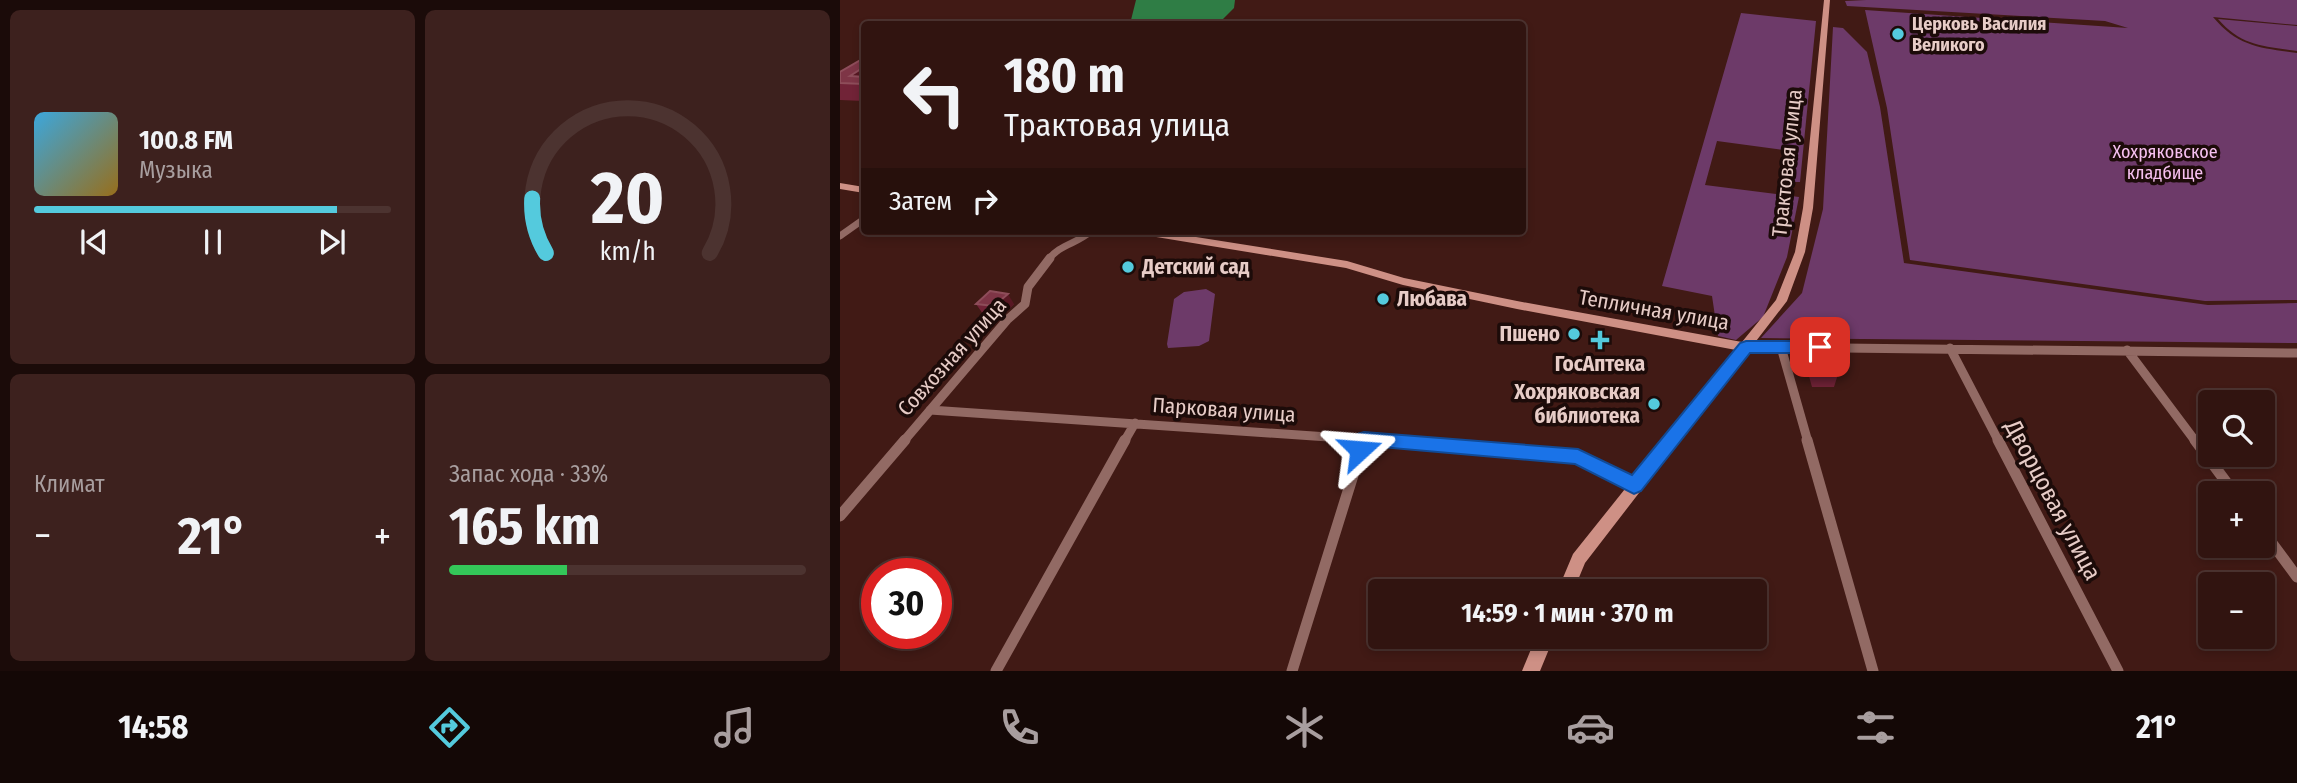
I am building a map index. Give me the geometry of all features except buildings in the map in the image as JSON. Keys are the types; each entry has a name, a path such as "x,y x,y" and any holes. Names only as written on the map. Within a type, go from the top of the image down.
{"street":[{"name":"Трактовая улица","path":"1571,579 1579,559 1634,486 1781,301 1800,252 1808,208 1827,0"},
{"path":"840,186 861,190"},
{"path":"840,236 861,221"},
{"name":"Совхозная улица","path":"840,516 1007,320 1026,304 1028,287 1054,252 1086,235"},
{"name":"Тепличная улица","path":"1163,235 1347,265 1441,289 1746,347 2297,353"},
{"path":"1781,347 1873,671"},
{"name":"Дворцовая улица","path":"1950,348 2118,671"},
{"path":"2127,350 2225,481"},
{"name":"Парковая улица","path":"930,410 1578,456 1634,486"},
{"path":"996,671 1135,423"},
{"path":"1292,671 1364,439"},
{"path":"2275,547 2297,576"},
{"path":"1531,671 1540,649"}],"green space":[{"name":"Хохряковское кладбище","path":"2297,0 2297,25 2213,17 2241,40 2261,47 2297,53 2297,300 2205,301 1910,260 1887,108 1865,10 2128,28 2105,21 1847,6 1845,1"},
{"path":"1741,13 1816,21 1800,182 1791,182 1792,151 1717,141 1705,185 1799,197 1787,257 1763,317 1736,340 1718,336 1712,296 1662,286"},
{"path":"2218,19 2297,26 2297,51 2244,40"},
{"path":"1833,27 1843,28 1867,52 1880,107 1904,263 2208,305 2297,303 2297,343 1761,338 1802,293 1823,209"},
{"path":"1206,289 1215,294 1209,341 1199,346 1168,348 1174,299 1184,292"}],"shaded area":[{"path":"1136,0 1235,0 1234,8 1221,21 1131,20"}],"place":[{"name":"Церковь Василия Великого","path":"1898,34"},
{"name":"Детский сад","path":"1128,267"},
{"name":"Любава","path":"1383,299"},
{"name":"Пшено","path":"1574,334"},
{"name":"ГосАптека","path":"1600,340"},
{"name":"Хохряковская библиотека","path":"1654,404"}],"route":[{"path":"1360,450 1364,439 1578,456 1634,486 1746,347 1820,347"}]}
